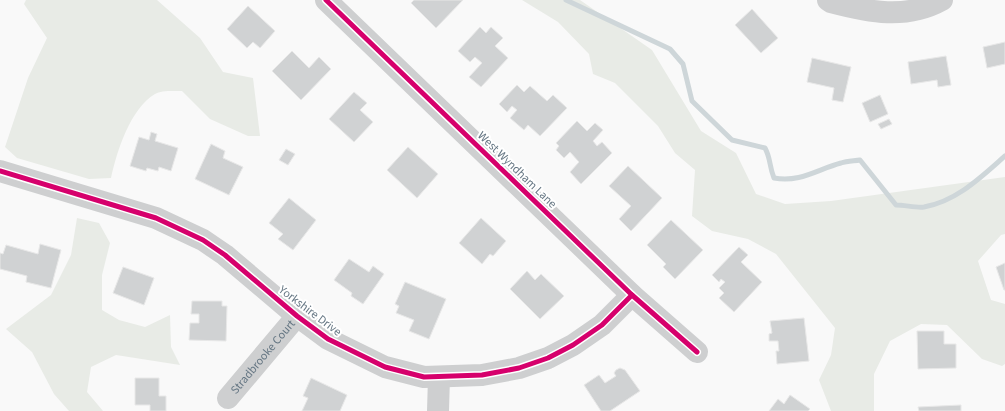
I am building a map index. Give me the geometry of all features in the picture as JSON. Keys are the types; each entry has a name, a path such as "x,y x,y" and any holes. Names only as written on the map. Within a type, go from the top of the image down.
{"street":[{"name":"West Wyndham Lane","path":"326,0 632,295 697,352"},
{"path":"828,0 879,13 905,12 923,9 942,0"},
{"name":"Yorkshire Drive","path":"0,171 156,218 203,240 225,255 297,316 328,339 385,367 424,377 482,376 519,368 548,358 573,345 602,325 632,295"},
{"name":"Stradbrooke Court","path":"228,398 297,316"},
{"path":"438,411 439,377"}],"shaded area":[{"path":"26,0 157,0 200,38 223,72 253,78 260,136 248,136 210,119 182,91 164,91 155,94 138,110 121,144 111,178 89,179 17,158 5,147 28,78 47,38 24,4"},
{"path":"522,0 580,0 652,50 701,131 736,153 756,194 785,204 831,201 1005,177 1005,234 1001,235 978,261 991,300 1005,304 1005,364 1002,366 982,359 947,325 921,324 890,341 874,374 874,411 831,411 819,380 831,355 835,328 776,254 748,239 712,231 692,216 695,170 675,153 658,126 615,83 593,74 589,54 558,22"},
{"path":"77,218 99,223 110,243 102,275 102,310 119,320 145,327 170,315 171,347 180,365 116,355 91,367 87,392 103,411 69,411 54,394 32,352 6,329 51,295 71,255"}],"building":[{"path":"414,0 463,0 436,28 411,3"},
{"path":"248,6 275,31 260,48 253,42 247,48 227,29"},
{"path":"752,9 778,38 761,53 735,25"},
{"path":"480,27 486,33 491,27 503,38 495,46 508,58 481,87 469,77 482,63 475,57 470,62 458,51"},
{"path":"1005,42 1005,64 987,68 983,47"},
{"path":"292,51 309,68 319,57 331,69 301,100 272,71"},
{"path":"946,56 951,85 938,87 937,80 911,84 908,62"},
{"path":"812,58 851,67 843,102 832,100 834,88 807,82"},
{"path":"517,85 524,92 530,86 547,101 553,95 567,108 540,136 528,125 524,130 510,118 517,110 512,106 507,112 499,104"},
{"path":"354,92 367,103 360,110 373,122 354,142 329,119"},
{"path":"880,95 888,114 870,122 862,103"},
{"path":"889,119 892,124 881,129 878,124"},
{"path":"577,121 587,131 595,123 603,130 593,141 597,146 602,142 612,153 581,184 570,172 579,162 570,152 564,158 556,150 559,146 556,143"},
{"path":"151,132 157,134 155,141 178,148 171,171 159,167 158,171 147,168 146,171 130,166 139,137 149,140"},
{"path":"211,144 225,151 223,158 243,167 229,195 195,179"},
{"path":"408,147 438,174 417,198 387,170"},
{"path":"286,149 295,154 288,165 279,160"},
{"path":"628,166 662,198 631,231 619,219 631,206 609,186"},
{"path":"289,198 316,220 293,250 278,239 283,234 269,223"},
{"path":"481,218 506,241 493,256 490,254 482,264 459,243"},
{"path":"671,220 703,250 675,279 663,267 666,264 647,245"},
{"path":"40,244 61,250 51,288 26,282 27,276 0,269 0,253 3,254 6,245 38,254"},
{"path":"739,247 748,255 741,262 762,282 734,312 719,298 724,293 719,288 725,282 721,279 719,282 712,275"},
{"path":"349,259 369,272 373,266 384,274 363,304 351,296 352,293 334,280"},
{"path":"1005,263 1005,290 1004,290 996,267"},
{"path":"123,267 154,278 144,305 113,293"},
{"path":"527,271 535,280 541,274 564,296 540,319 510,289"},
{"path":"405,282 446,299 429,339 409,331 414,320 396,313 399,306 395,304"},
{"path":"192,301 222,301 222,306 227,306 226,341 189,340 190,323 199,323 199,314 191,314"},
{"path":"804,318 809,361 777,364 776,351 779,351 778,341 769,341 769,334 772,333 770,321"},
{"path":"917,331 944,331 944,344 956,344 956,368 918,369"},
{"path":"620,368 625,370 640,391 610,411 601,411 584,385 599,375 605,383 616,376 614,373"},
{"path":"135,378 159,378 159,396 166,396 166,411 150,411 150,405 135,405"},
{"path":"311,378 347,395 340,411 302,411 308,398 303,396"},
{"path":"790,395 810,409 808,411 769,411 778,399 784,404"},
{"path":"961,405 961,411 919,411 918,407"}],"waterway":[{"path":"566,0 670,49 683,64 692,101 732,140 765,148 774,178 792,179 809,175 843,162 860,160 896,205 924,207 936,204 958,194 978,180 1005,156"}],"cycle path":[{"path":"326,0 632,295 697,352"},
{"path":"0,171 156,218 203,240 225,255 297,316 328,339 385,367 424,377 482,375 519,368 548,358 573,345 602,325 632,295"}]}
